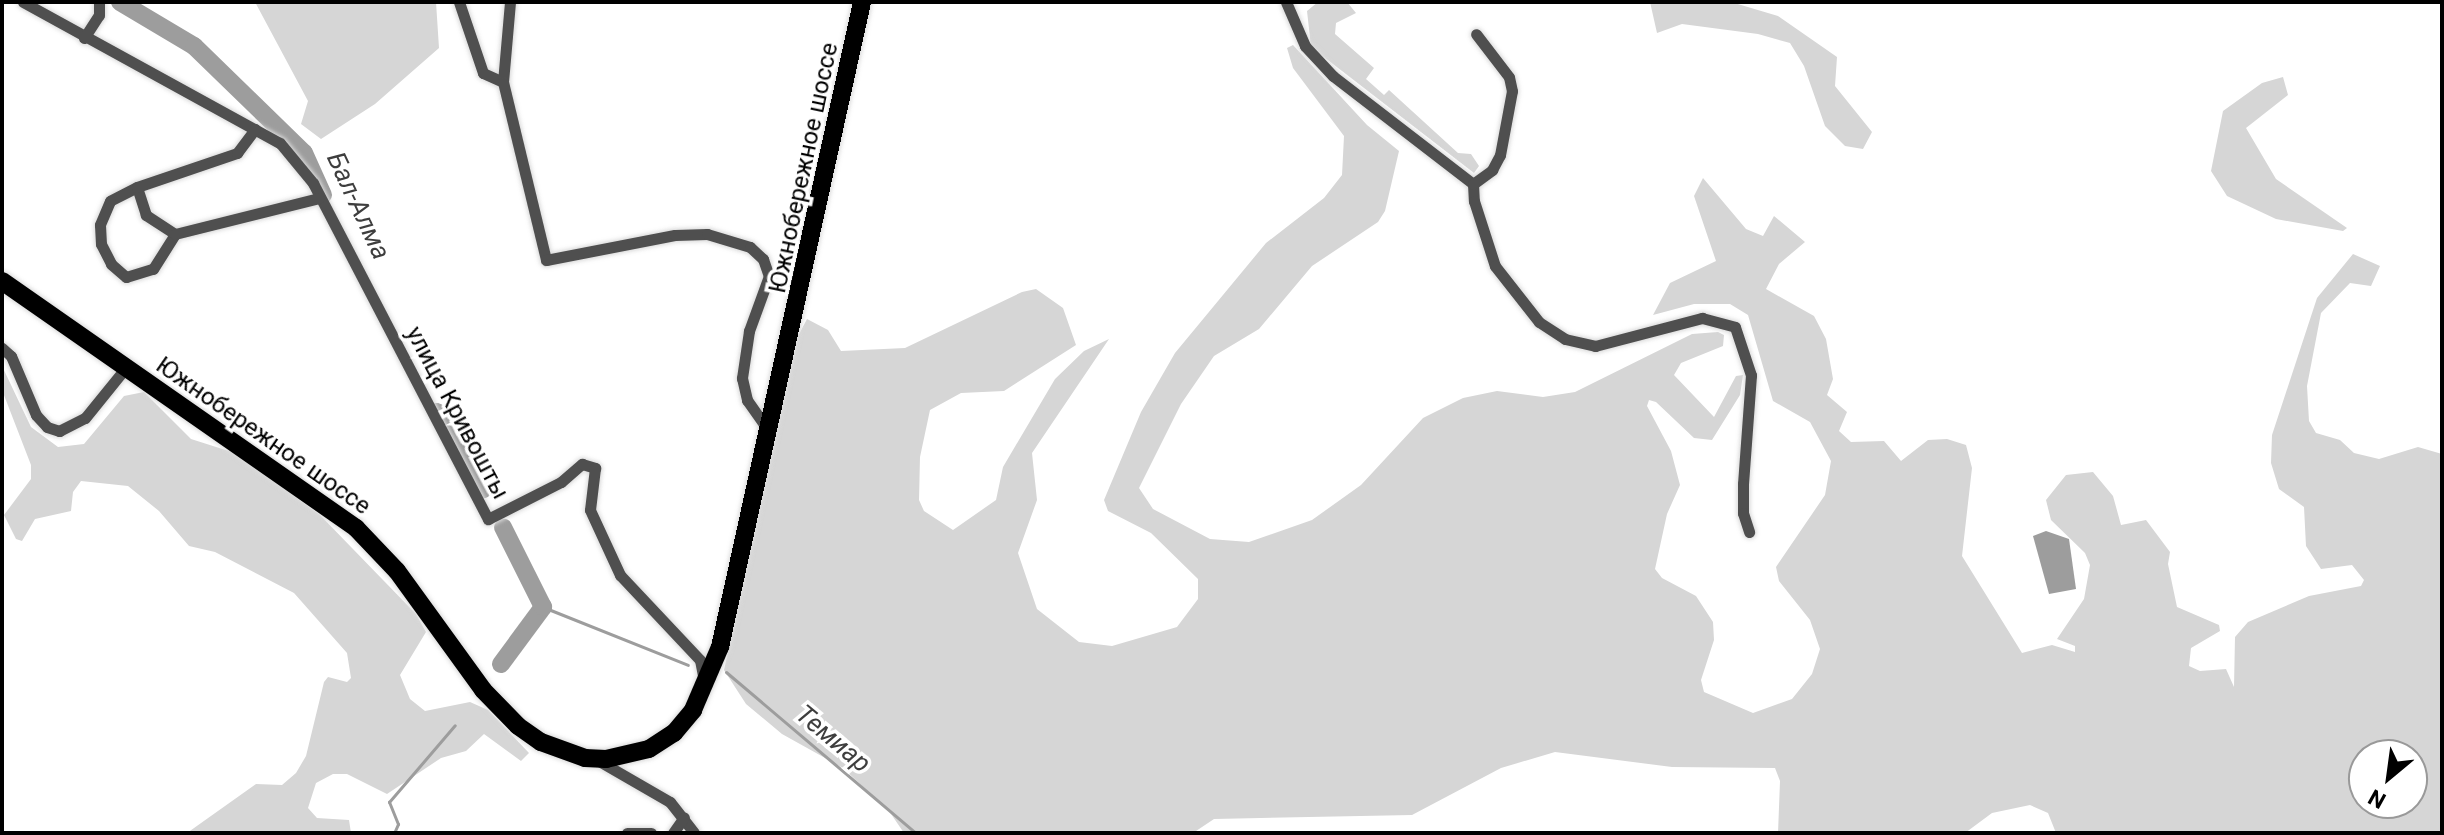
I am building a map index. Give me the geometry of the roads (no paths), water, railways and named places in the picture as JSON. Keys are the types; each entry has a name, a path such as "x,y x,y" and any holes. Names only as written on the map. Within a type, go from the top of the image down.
{"highway":[{"name":"Южнобережное шоссе","path":"155,392 272,469 376,548 483,693 517,728 540,744 599,761 642,756 663,746 678,736 707,690 862,6"},
{"name":"Южнобережное шоссе","path":"2,281 114,368"},
{"name":"Южнобережное шоссе","path":"2,289 114,368 271,466 378,548 483,690 541,742 598,759 649,749 674,733 707,690"}],"street":[{"name":"улица Кривошты","path":"23,2 280,143 319,198 488,519 561,482 582,464 595,468 590,492 595,525 620,575 700,660 707,690"},
{"path":"84,38 99,15 99,2"},
{"path":"459,2 483,73 503,82"},
{"path":"510,2 503,82 546,260 675,235 707,234 734,239 763,259 769,276 749,331 742,378 747,400 769,427"},
{"path":"1286,2 1305,46 1333,76 1473,184 1474,201 1495,266 1539,322 1565,339 1595,346 1621,343 1702,318 1735,327 1751,375 1743,498 1749,532"},
{"path":"1473,184 1492,170 1500,155 1512,91 1509,77 1476,34"},
{"path":"255,129 237,153 137,187 110,201 100,225 101,244 111,264 126,277 153,269 175,234 319,198"},
{"path":"137,187 146,215 175,234"},
{"path":"2,348 11,356 29,402 47,427 72,428 114,368"},
{"path":"599,761 670,802 694,833"},
{"path":"673,833 684,817"},
{"path":"627,833 651,833"}],"waterway":[{"name":"Бал-Алма","path":"120,2 194,46 304,153 323,195"},
{"name":"Бал-Алма","path":"437,412 483,489"},
{"name":"Бал-Алма","path":"501,664 543,607 503,527"},
{"name":"Темиар","path":"543,607 688,665"},
{"name":"Темиар","path":"726,672 916,833"},
{"name":"Бал-Алма","path":"394,833 398,824 389,802 455,725"}]}
